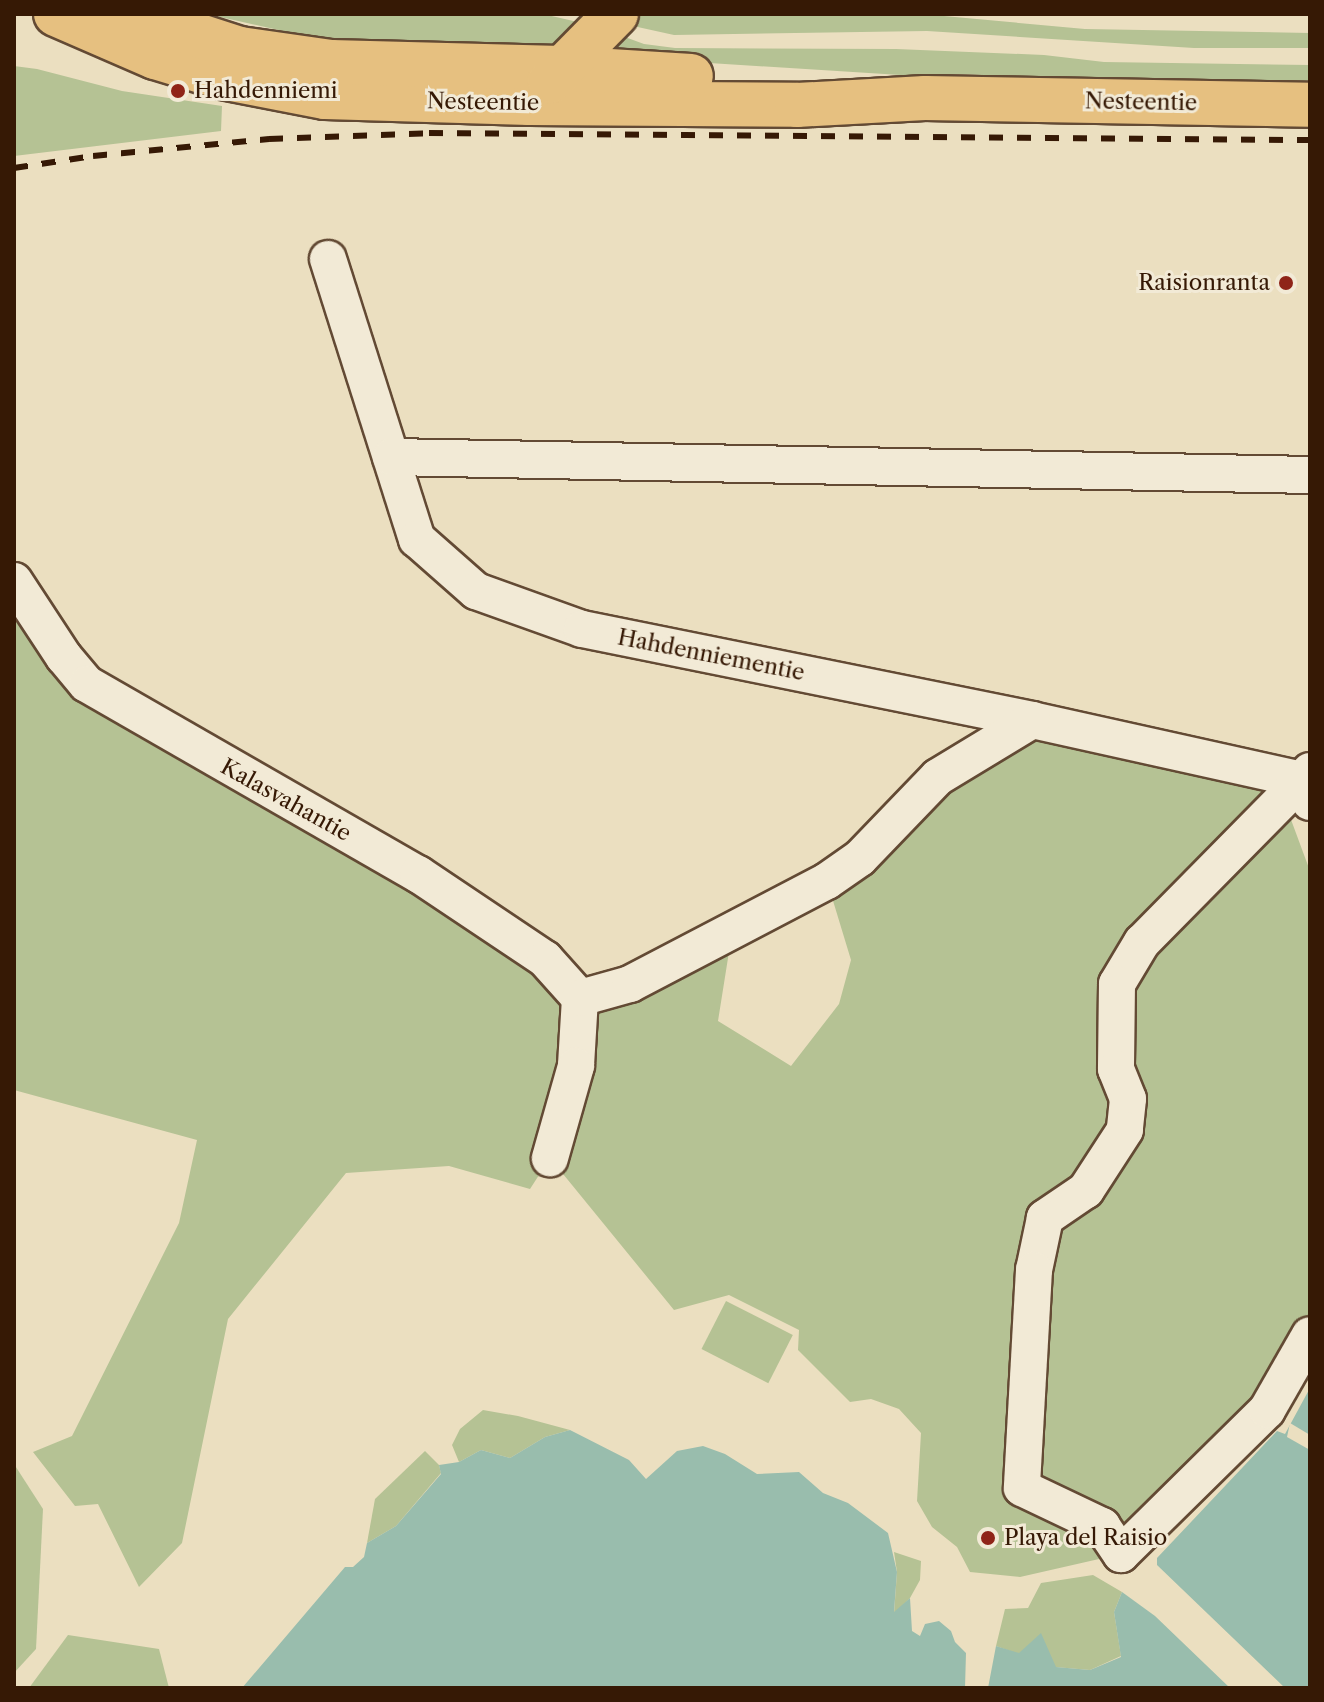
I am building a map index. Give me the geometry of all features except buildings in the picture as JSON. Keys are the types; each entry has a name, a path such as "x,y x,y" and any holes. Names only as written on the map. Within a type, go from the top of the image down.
{"main road":[{"name":"Nesteentie","path":"56,14 155,57 273,89 395,101 797,105 925,98 1310,105"},
{"name":"Nesteentie","path":"131,14 240,49 331,62 561,68 798,83 925,98"},
{"path":"529,103 616,14"}],"street":[{"name":"Hahdenniementie","path":"328,259 417,539 476,591 582,629 1032,720 1307,784"},
{"path":"391,457 1310,475"},
{"name":"Kalasvahantie","path":"14,581 64,657 87,684 418,874 545,959 580,998"},
{"path":"550,1158 576,1066 580,998 630,984 827,881 860,858 938,777 1032,720"},
{"path":"1307,784 1142,942 1117,984 1116,1069 1128,1099 1125,1130 1086,1190 1045,1218 1034,1270 1022,1488 1102,1526 1121,1554 1267,1410 1310,1335"}],"shaded area":[{"path":"207,14 543,14 582,23 553,57 350,46"},
{"path":"631,14 922,14 1085,29 1310,33 1310,48 1194,48 927,31 674,35 624,24"},
{"path":"614,33 644,44 675,48 896,49 1044,55 1104,62 1310,65 1310,87 955,74 932,77 678,61 585,60"},
{"path":"14,66 122,91 222,106 221,131 14,156"},
{"path":"14,614 44,658 79,697 138,737 498,942 580,998 732,933 718,1021 791,1066 839,1004 851,960 827,881 1032,720 1302,780 1283,798 1310,871 1310,1335 1121,1554 1020,1577 970,1572 957,1547 932,1527 917,1501 921,1433 899,1409 871,1399 850,1402 798,1350 799,1330 729,1295 674,1310 550,1158 530,1189 449,1166 346,1173 228,1319 182,1543 139,1587 98,1504 75,1506 33,1452 72,1436 179,1223 197,1140 14,1090"},
{"path":"726,1301 793,1335 768,1383 701,1349"},
{"path":"1310,1388 1310,1688 1285,1688 1157,1565 1157,1558 1277,1431 1285,1434"},
{"path":"483,1410 570,1430 545,1437 510,1458 481,1450 459,1462 452,1445 460,1429"},
{"path":"570,1430 629,1460 646,1479 677,1451 703,1446 725,1454 757,1474 799,1472 823,1493 848,1503 888,1533 897,1572 894,1612 910,1598 912,1631 920,1636 925,1624 939,1621 951,1631 955,1642 966,1653 965,1688 242,1688 345,1567 353,1567 364,1557 367,1543 396,1526 441,1474 439,1465 459,1462 481,1450 510,1458 545,1437"},
{"path":"425,1451 439,1465 441,1473 396,1526 367,1543 375,1499"},
{"path":"14,1464 43,1509 36,1649 14,1673"},
{"path":"894,1552 921,1561 920,1580 910,1598 894,1614 897,1572"},
{"path":"1093,1575 1122,1592 1114,1612 1121,1656 1090,1670 1055,1667 996,1646 1005,1609 1028,1608 1041,1583"},
{"path":"1122,1592 1155,1616 1230,1688 988,1688 996,1646 1019,1653 1041,1633 1056,1667 1090,1670 1121,1657 1114,1612"},
{"path":"68,1635 159,1649 169,1688 29,1688"}],"pier":[{"path":"1290,1423 1310,1435 1310,1450 1287,1437"}],"railway":[{"path":"14,168 93,156 269,139 429,133 1310,140"}],"place":[{"name":"Hahdenniemi","path":"178,91"},
{"name":"Raisionranta","path":"1286,283"},
{"name":"Playa del Raisio","path":"988,1538"}]}
